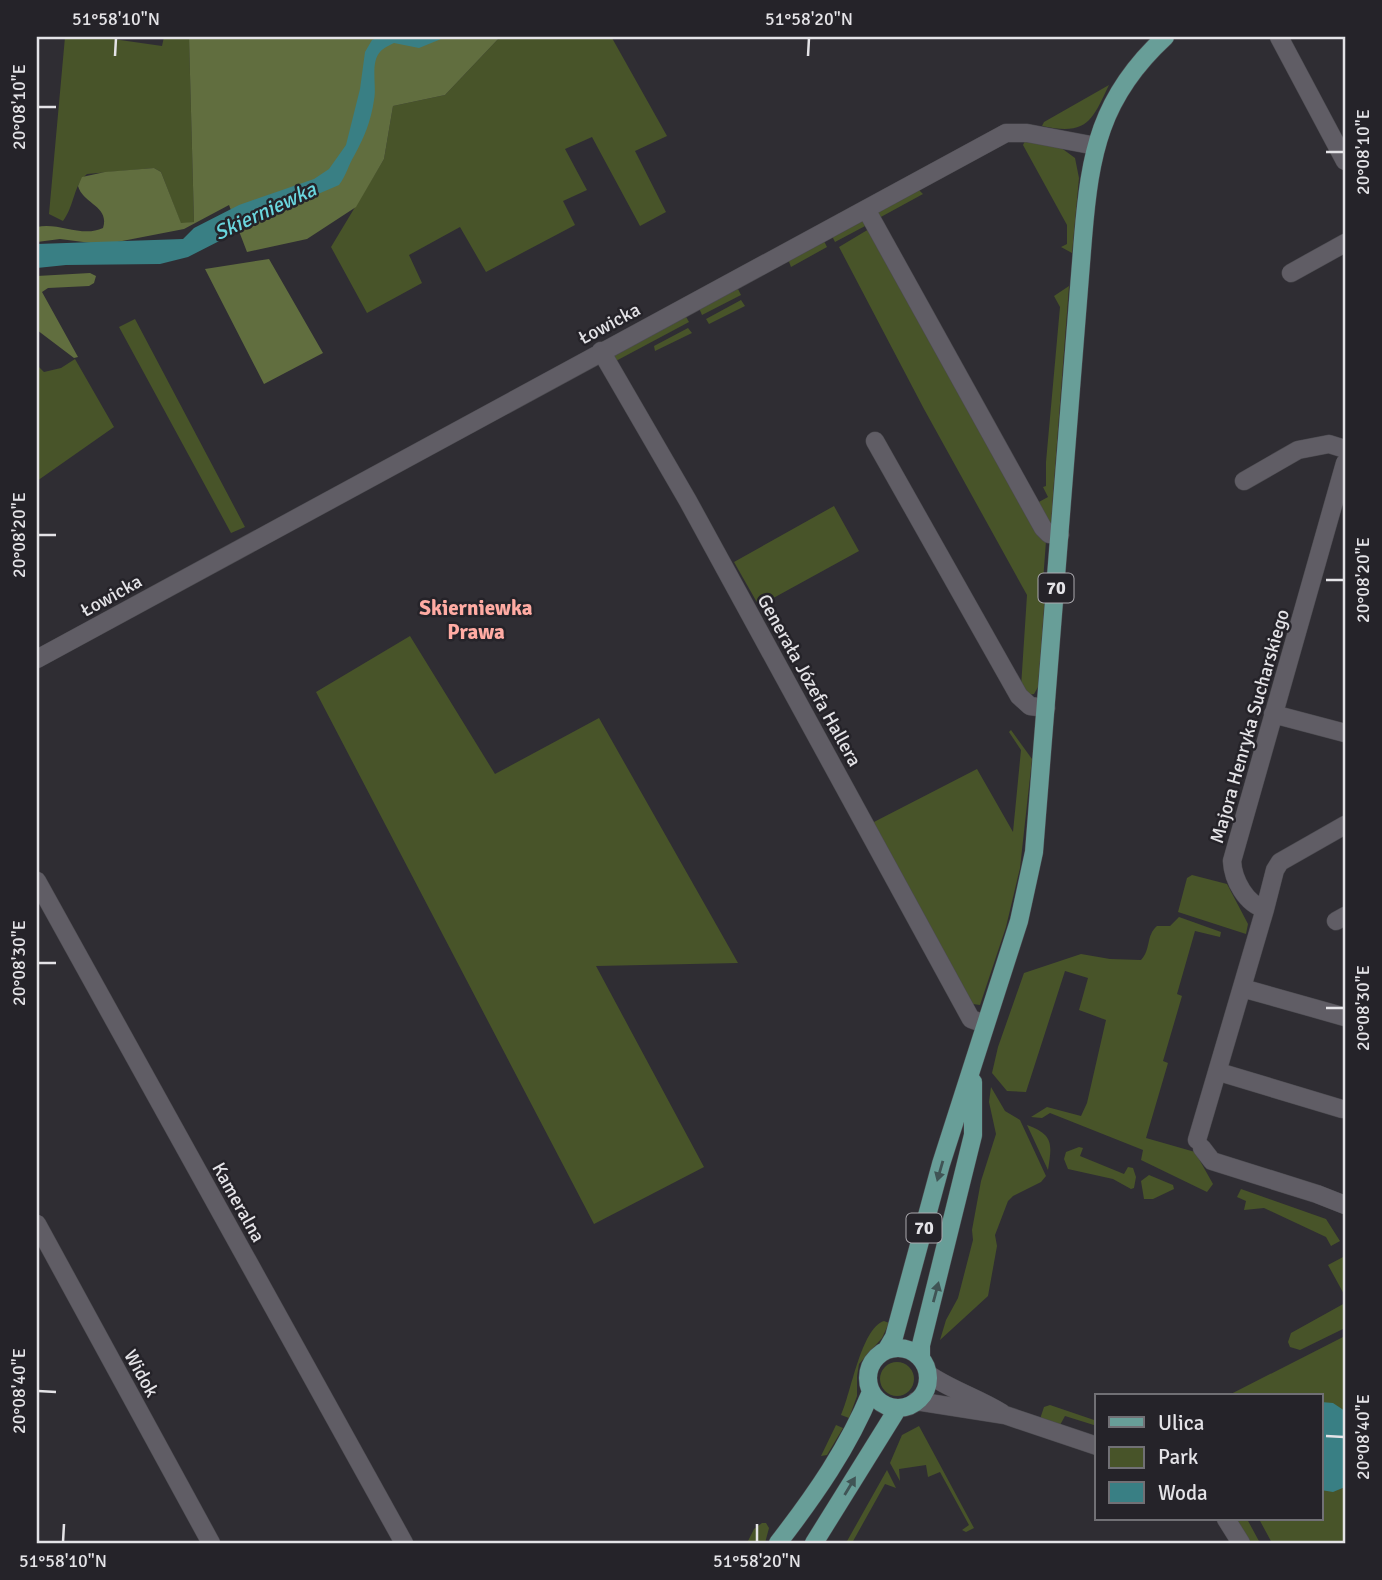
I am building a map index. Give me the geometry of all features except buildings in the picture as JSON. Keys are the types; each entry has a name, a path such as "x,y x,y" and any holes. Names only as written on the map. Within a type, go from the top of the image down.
{"main road":[{"name":"70","path":"887,1349 894,1337 942,1164 1019,921 1034,852 1087,190 1096,146 1103,124 1124,83 1135,66 1165,37"},
{"name":"70","path":"925,1366 921,1345 973,1135 973,1068"},
{"path":"902,1348 916,1353 925,1366 923,1394 916,1401 898,1408 883,1404 871,1392 868,1384 870,1367 887,1349 902,1348"},
{"path":"778,1543 822,1486 857,1426 871,1392"},
{"path":"814,1543 898,1408"}],"street":[{"path":"1279,37 1300,74 1330,116 1345,161"},
{"name":"Łowicka","path":"37,659 1006,133 1036,134 1096,146"},
{"path":"866,209 1044,528 1049,534 1060,535"},
{"path":"1292,272 1345,243"},
{"name":"Generała Józefa Hallera","path":"601,351 694,512 971,1019 985,1024"},
{"path":"875,441 1019,695 1030,706 1046,708"},
{"path":"1244,481 1298,450 1329,444 1345,449"},
{"name":"Majora Henryka Sucharskiego","path":"1265,909 1251,903 1245,894 1235,877 1233,861 1345,463"},
{"path":"1273,714 1345,733"},
{"path":"1345,825 1280,862 1275,870 1200,1144 1212,1161 1345,1205"},
{"name":"Kameralna","path":"37,881 404,1543"},
{"path":"1242,988 1345,1017"},
{"path":"1219,1072 1342,1109"},
{"name":"Widok","path":"37,1224 211,1543"},
{"path":"925,1366 950,1387 981,1400 1004,1415"},
{"path":"916,1401 1004,1415 1095,1445"},
{"path":"1227,1520 1241,1543"}],"green space":[{"path":"65,37 99,37 162,46 164,37 189,37 194,222 181,224 161,172 154,168 87,174 79,184 63,221 49,214"},
{"path":"189,37 500,37 445,95 393,106 384,159 356,207 307,239 247,252 229,205 184,229 117,242 91,243 60,239 37,242 37,227 54,226 79,231 103,228 103,215 78,186 82,177 105,172 154,168 161,172 181,223 194,222"},
{"path":"500,37 614,37 612,38 667,136 635,151 666,212 640,226 592,137 565,149 587,190 563,201 575,225 486,272 460,227 409,255 422,283 367,313 331,247 384,159 393,106 445,95"},
{"path":"1109,85 1098,108 1079,127 1057,129 1042,126 1044,122"},
{"path":"1025,141 1060,147 1075,158 1079,178 1072,253 1061,247 1067,244 1067,225 1023,145"},
{"path":"918,189 923,194 879,218 877,211"},
{"path":"862,219 867,225 835,242 832,236"},
{"path":"869,229 1046,541 1043,581 1046,582 1038,687 1034,694 1028,695 1021,687 1027,595 924,409 839,247"},
{"path":"824,241 827,247 791,267 788,259"},
{"path":"269,259 323,353 264,384 205,269"},
{"path":"90,273 96,276 94,283 89,286 48,288 42,292 78,357 74,358 37,330 37,276"},
{"path":"1069,286 1051,526 1037,503 1048,497 1043,487 1046,486 1060,307 1054,296"},
{"path":"738,289 741,295 702,315 699,308"},
{"path":"741,300 745,306 709,324 706,319"},
{"path":"685,315 689,322 614,362 614,353"},
{"path":"135,319 245,527 231,533 119,327"},
{"path":"688,328 692,333 655,351 654,346"},
{"path":"75,359 114,427 37,481 37,365 44,372 61,368"},
{"path":"834,506 859,551 759,606 734,562"},
{"path":"410,636 495,774 599,718 738,963 596,966 704,1167 594,1224 316,692"},
{"path":"1011,730 1032,759 1020,868 1006,927 980,1005 973,1004 958,980 872,823 977,769 1013,832 1021,750 1009,732"},
{"path":"1192,875 1227,884 1248,924 1246,934 1178,912 1187,878"},
{"path":"1179,917 1221,932 1220,937 1195,931 1177,994 1182,996 1163,1061 1168,1063 1146,1138 1195,1152 1213,1184 1207,1192 1141,1160 1143,1150 1050,1113 1042,1118 1031,1117 1047,1107 1081,1116 1087,1103 1106,1020 1079,1010 1088,978 1065,971 1026,1092 1007,1091 992,1073 998,1047 1024,973 1081,954 1141,960 1157,926 1170,926"},
{"path":"991,1087 1005,1111 1020,1120 1046,1176 1041,1182 1008,1201 995,1235 997,1246 988,1296 940,1340 946,1320 958,1298 973,1240 972,1230 981,1181 996,1134 989,1102"},
{"path":"1027,1125 1047,1137 1050,1147 1048,1170"},
{"path":"1083,1148 1080,1156 1124,1174 1128,1167 1133,1168 1136,1177 1134,1188 1131,1189 1113,1179 1068,1169 1064,1159 1066,1152"},
{"path":"1149,1175 1173,1185 1174,1189 1153,1199 1144,1199 1141,1181"},
{"path":"1241,1189 1326,1219 1340,1241 1331,1246 1326,1237 1264,1208 1244,1210 1246,1201 1237,1197"},
{"path":"1345,1256 1345,1296 1328,1265"},
{"path":"1345,1303 1345,1328 1300,1350 1290,1347 1288,1342 1291,1333"},
{"path":"884,1321 889,1323 882,1338 859,1364 857,1396 849,1418 841,1415 863,1348 876,1326"},
{"path":"1345,1336 1345,1543 1272,1543 1260,1520 1322,1520 1322,1394 1231,1394"},
{"path":"897,1362 909,1367 914,1379 909,1391 897,1396 885,1391 880,1379 885,1367"},
{"path":"1050,1405 1095,1420 1095,1425 1065,1416 1060,1425 1040,1419 1044,1407"},
{"path":"836,1425 843,1428 827,1455 821,1456"},
{"path":"919,1426 974,1528 966,1532 962,1530 969,1525 940,1472 928,1477 926,1465 899,1469 900,1481 890,1463 902,1435"},
{"path":"887,1470 896,1488 885,1484 852,1543 846,1543"},
{"path":"1248,1520 1260,1543 1250,1543 1238,1521"},
{"path":"766,1523 769,1528 765,1543 747,1543 754,1529"}],"water":[{"name":"Skierniewka","path":"379,37 446,37 419,48 394,43 380,52 375,62 375,94 369,122 339,185 276,212 188,257 160,264 37,268 37,244 183,239 194,228 239,205 314,179 329,169 346,145 360,89 365,52 372,40"},
{"path":"1322,1402 1333,1403 1345,1411 1345,1487 1333,1492 1322,1490"}],"district":[{"name":"Skierniewka Prawa","path":"476,620"}]}
